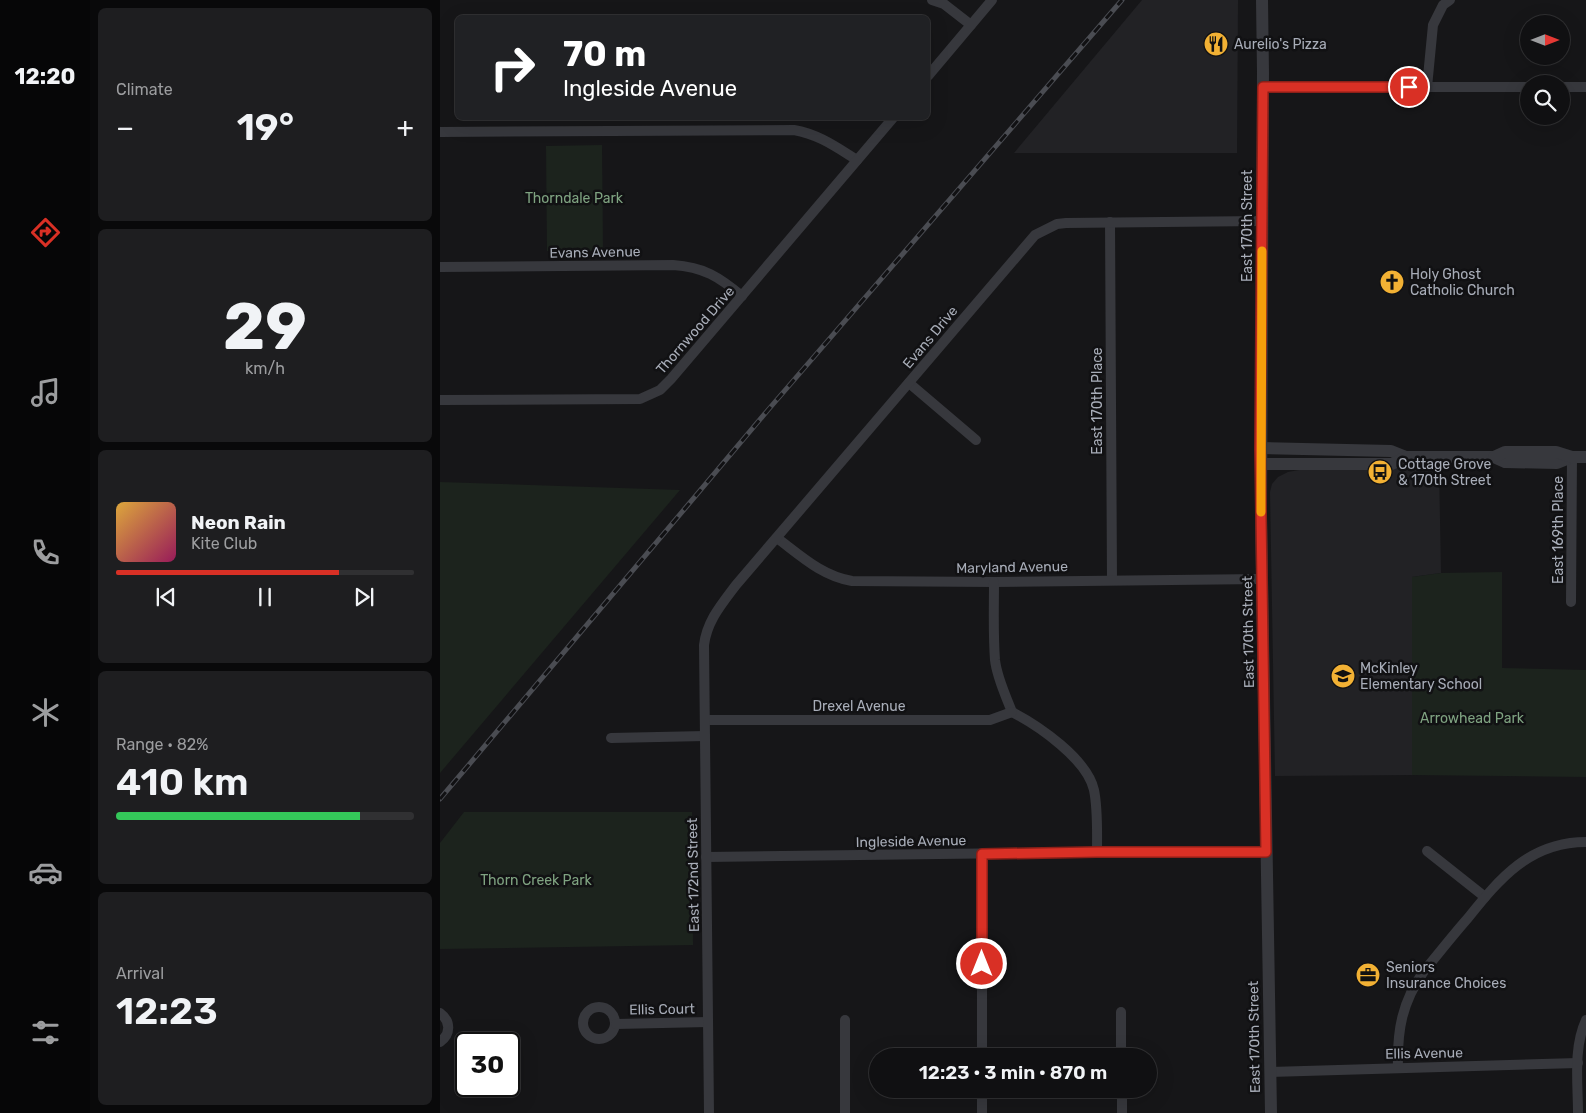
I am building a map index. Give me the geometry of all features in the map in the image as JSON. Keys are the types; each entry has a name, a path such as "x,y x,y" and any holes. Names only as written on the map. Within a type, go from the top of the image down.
{"street":[{"path":"932,0 944,4 971,25"},
{"path":"930,74 992,0"},
{"name":"East 170th Street","path":"1262,0 1260,448 1271,1113"},
{"path":"1428,88 1432,25 1443,5 1450,0"},
{"path":"1263,87 1520,87"},
{"path":"1570,87 1586,87"},
{"name":"Thornwood Drive","path":"440,400 632,399 646,397 660,390 891,120"},
{"path":"440,132 794,130 824,139 857,160"},
{"name":"Evans Drive","path":"705,637 707,629 736,585 1035,234 1057,224 1262,221"},
{"name":"East 170th Place","path":"1110,222 1112,580"},
{"name":"Evans Avenue","path":"440,267 673,264 688,266 712,274 742,296"},
{"path":"909,383 976,440"},
{"path":"1260,448 1391,451 1406,457 1494,457 1505,462 1557,463 1572,457 1586,457"},
{"path":"1261,464 1392,464 1406,457"},
{"name":"East 169th Place","path":"1571,602 1572,457"},
{"name":"Maryland Avenue","path":"777,538 820,571 840,579 866,582 1262,579"},
{"path":"994,582 995,661 1012,712 1029,720 1048,735 1080,764 1086,772 1095,798 1097,852"},
{"name":"East 172nd Street","path":"705,637 709,1113"},
{"name":"Drexel Avenue","path":"705,720 990,720 1012,712"},
{"path":"611,738 705,736"},
{"path":"1398,1068 1399,1029 1407,1000 1416,982 1485,897 1509,871 1532,856 1565,844 1586,842"},
{"path":"1427,851 1485,897"},
{"name":"Ingleside Avenue","path":"706,857 1097,852 1266,852"},
{"path":"982,854 982,1048"},
{"path":"1121,1012 1121,1048"},
{"path":"440,1013 446,1018 449,1028 445,1037 440,1042"},
{"path":"845,1020 845,1113"},
{"path":"1581,1110 1578,1063 1582,1030 1586,1020"},
{"name":"Ellis Court","path":"616,1024 708,1022"},
{"name":"Ellis Avenue","path":"1270,1072 1578,1063"},
{"path":"982,1098 982,1113"},
{"path":"1122,1098 1122,1113"}],"shaded area":[{"path":"1142,0 1238,0 1237,153 1014,153"},
{"name":"McKinley Elementary School","path":"1439,466 1441,573 1412,577 1412,775 1275,776 1270,492 1272,484 1278,477 1288,472 1299,470"}],"green space":[{"name":"Thorndale Park","path":"602,145 603,251 547,251 546,146"},
{"path":"440,482 680,490 440,773"},
{"name":"Arrowhead Park","path":"1502,572 1502,668 1586,670 1586,777 1412,775 1412,577 1441,573"},
{"name":"Thorn Creek Park","path":"464,812 692,812 693,945 440,949 440,843"}],"railway":[{"path":"440,799 768,410 1122,0"}],"slow traffic":[{"path":"1261,512 1262,251"}],"place":[{"name":"Aurelio's Pizza","path":"1216,44"},
{"name":"Holy Ghost Catholic Church","path":"1392,282"},
{"name":"Cottage Grove & 170th Street","path":"1380,472"},
{"name":"McKinley Elementary School","path":"1343,676"},
{"name":"Seniors Insurance Choices","path":"1368,975"}],"route":[{"path":"982,964 982,854 1266,852 1260,448 1263,87 1409,87"}]}
